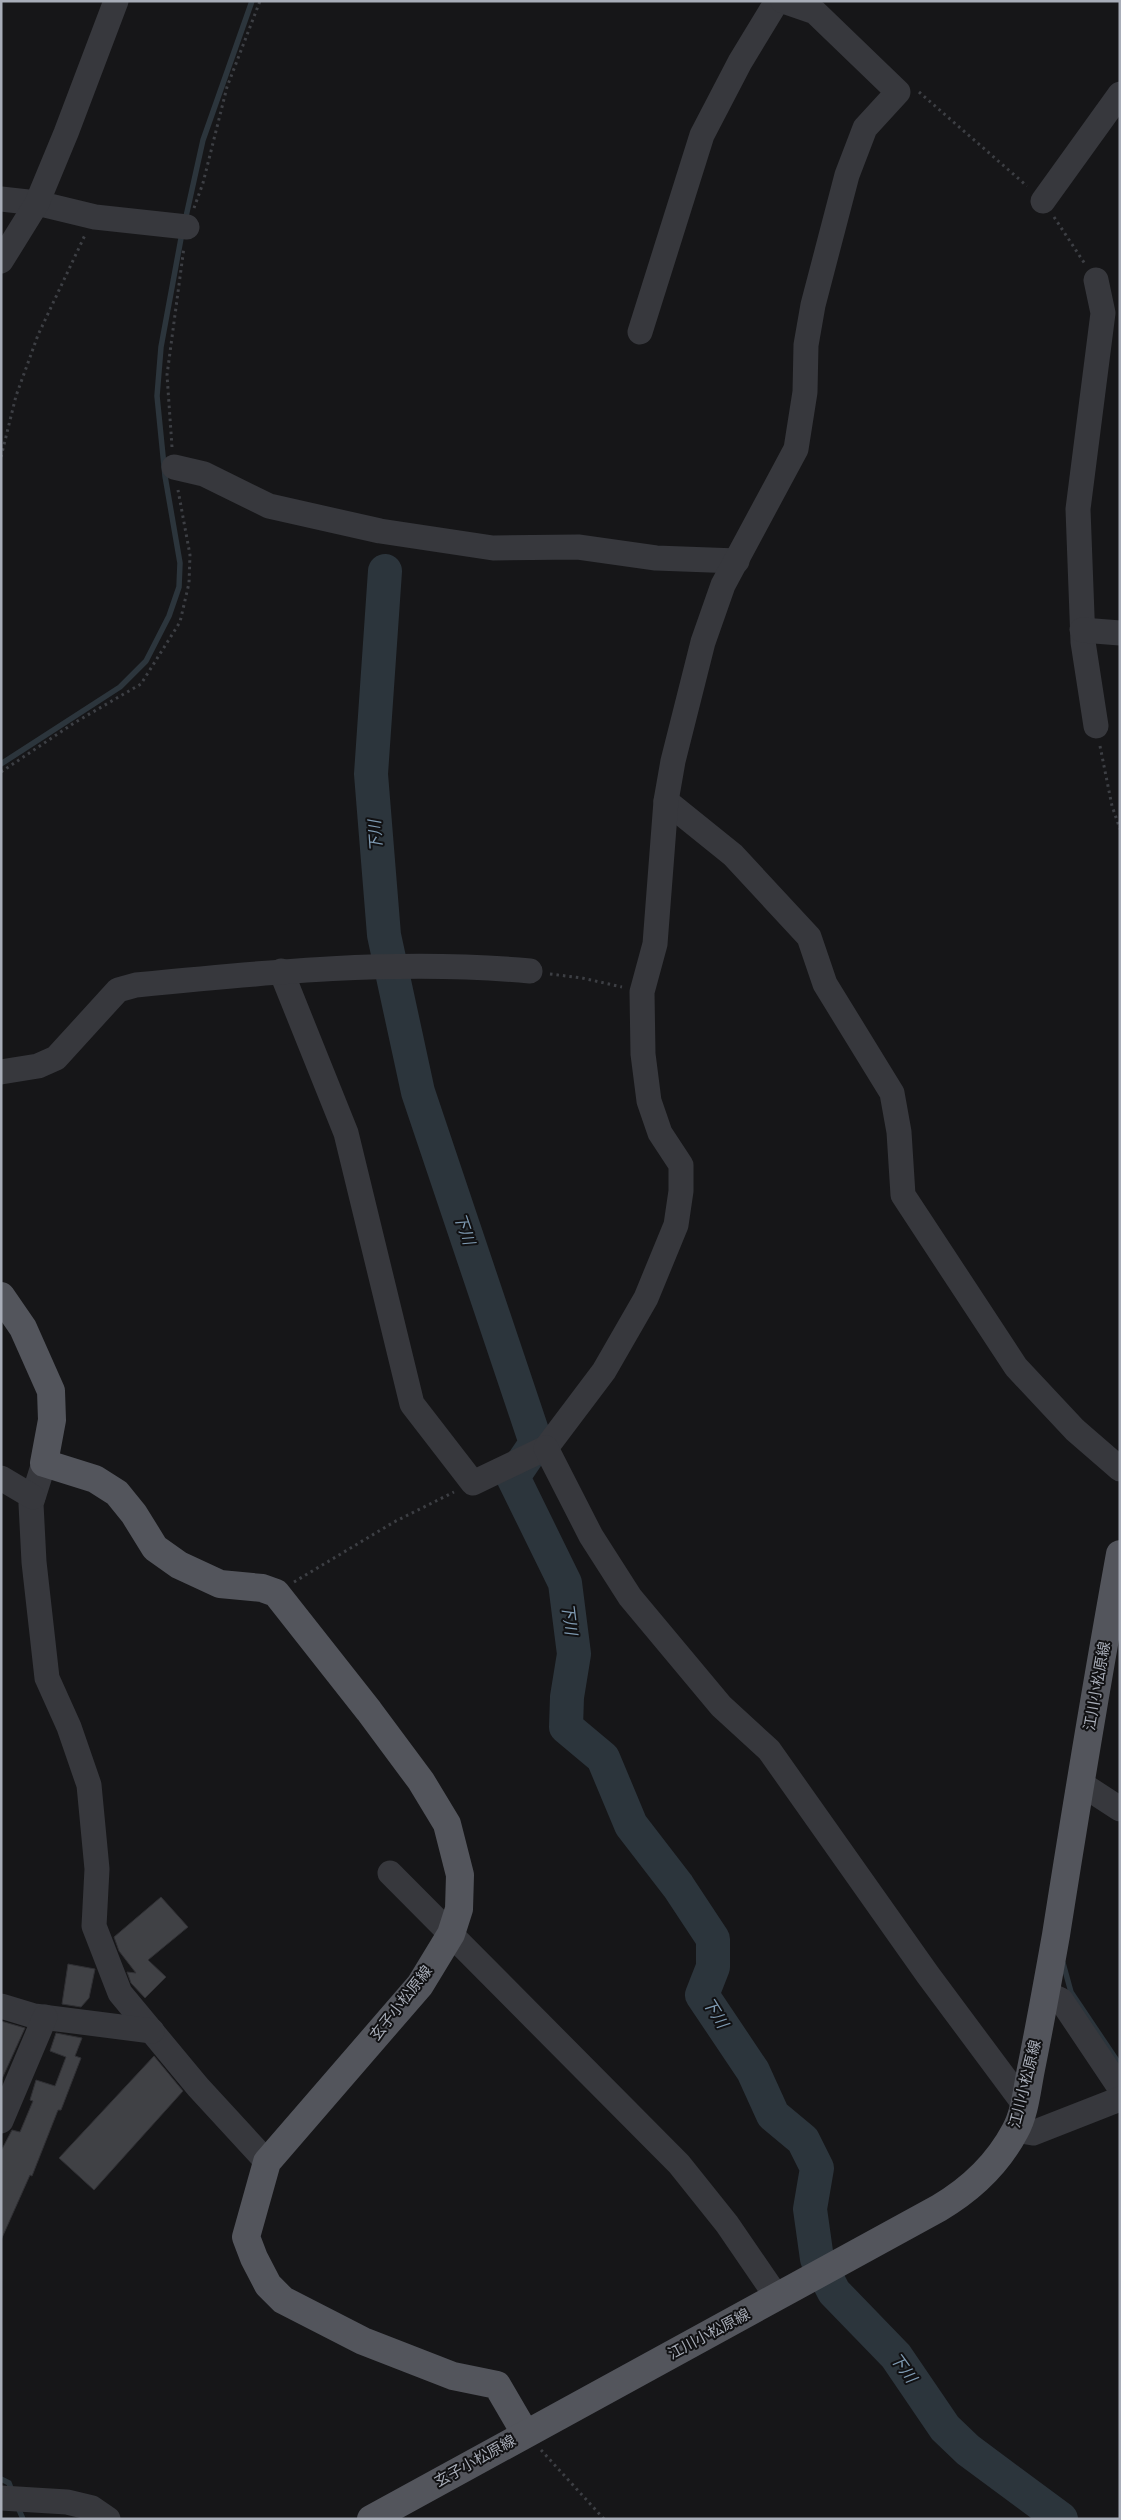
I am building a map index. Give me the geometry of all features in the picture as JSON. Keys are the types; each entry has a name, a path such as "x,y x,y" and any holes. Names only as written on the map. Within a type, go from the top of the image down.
{"main road":[{"path":"1,1296 22,1328 50,1390 52,1420 44,1463 95,1479 117,1493 134,1514 155,1548 179,1565 220,1584 262,1588 276,1592"},
{"name":"江川小松原線","path":"525,2433 777,2297 961,2194 984,2174 1000,2155 1020,2117 1046,1993 1120,1554"},
{"name":"玄子小松原線","path":"276,1592 370,1711 421,1781 447,1824 460,1875 459,1909 451,1934 420,1985 267,2162 246,2237 254,2258 268,2284 283,2300 363,2341 453,2376 497,2385 525,2433 371,2519"}],"street":[{"path":"1,261 37,203 66,133 116,1"},
{"path":"640,332 702,135 740,62 776,1"},
{"path":"281,971 346,1133 412,1404 473,1483 546,1448 604,1371 646,1298 676,1225 681,1191 681,1165 660,1133 649,1101 643,1054 642,992 654,944 666,801 673,761 703,642 723,585 796,449 805,392 806,345 813,304 847,175 865,128 898,92 815,12 783,1"},
{"path":"1043,201 1120,94"},
{"path":"1,199 37,203 95,216 187,227"},
{"path":"1096,280 1103,313 1078,509 1082,630 1096,726"},
{"path":"174,468 204,474 269,506 380,531 493,548 578,547 656,558 737,561"},
{"path":"1082,630 1120,633"},
{"path":"666,801 733,855 809,937 825,984 892,1093 899,1132 903,1195 1016,1367 1075,1430 1120,1469"},
{"path":"1,1072 38,1066 56,1058 118,990 136,986 281,971 377,966 489,968 530,971"},
{"path":"546,1448 591,1536 630,1597 721,1706 769,1750 922,1967 1020,2117 1033,2133 1120,2100"},
{"path":"44,1463 31,1504 34,1562 47,1678 69,1726 88,1786 97,1869 94,1926 120,1993 267,2162"},
{"path":"1,1478 33,1497"},
{"path":"1080,1783 1120,1810"},
{"path":"390,1873 678,2164 727,2224 777,2297"},
{"path":"1046,1993 1061,2000 1120,2088"},
{"path":"1,2006 45,2018 152,2031"},
{"path":"1,2121 45,2018"},
{"path":"1,2498 67,2502 92,2508 108,2519"},
{"path":"1,2514 4,2519"}],"path":[{"path":"1,772 74,723 141,684 180,622 189,583 190,555 174,468 167,375 187,227 203,183 226,87 260,1"},
{"path":"898,92 918,92 1043,201 1096,280"},
{"path":"1,457 16,396 38,334 95,216"},
{"path":"1096,726 1112,806 1120,828"},
{"path":"530,971 582,978 642,992"},
{"path":"276,1592 394,1522 473,1483"},
{"path":"525,2433 604,2519"}],"building":[{"path":"161,1897 188,1927 148,1960 166,1977 145,1998 131,1983 127,1972 136,1973 119,1951 114,1937"},
{"path":"68,1964 95,1969 89,1998 81,2007 62,2004"},
{"path":"1,2021 25,2028 1,2081"},
{"path":"56,2033 82,2038 75,2056 81,2058 32,2176 30,2175 1,2240 1,2151 12,2130 20,2132 33,2101 30,2100 36,2080 55,2086 66,2057 50,2051"},
{"path":"154,2056 183,2091 94,2190 59,2158"}],"waterway":[{"path":"185,221 203,140 252,1"},
{"path":"1,764 120,687 146,661 169,616 179,587 180,563 165,476 157,396 161,347 182,233"},
{"name":"下川","path":"385,571 371,774 384,935 418,1092 536,1443 513,1477 565,1583 574,1654 567,1697 566,1727 603,1758 631,1825 678,1886 713,1939 713,1967 702,1995 753,2071 773,2115 803,2140 817,2168 810,2209 817,2259 834,2292 896,2356 945,2428 968,2450 1061,2519"},
{"path":"1063,1963 1071,1992 1120,2065"},
{"path":"1,2479 9,2483 12,2491"},
{"path":"17,2505 23,2519"}]}
